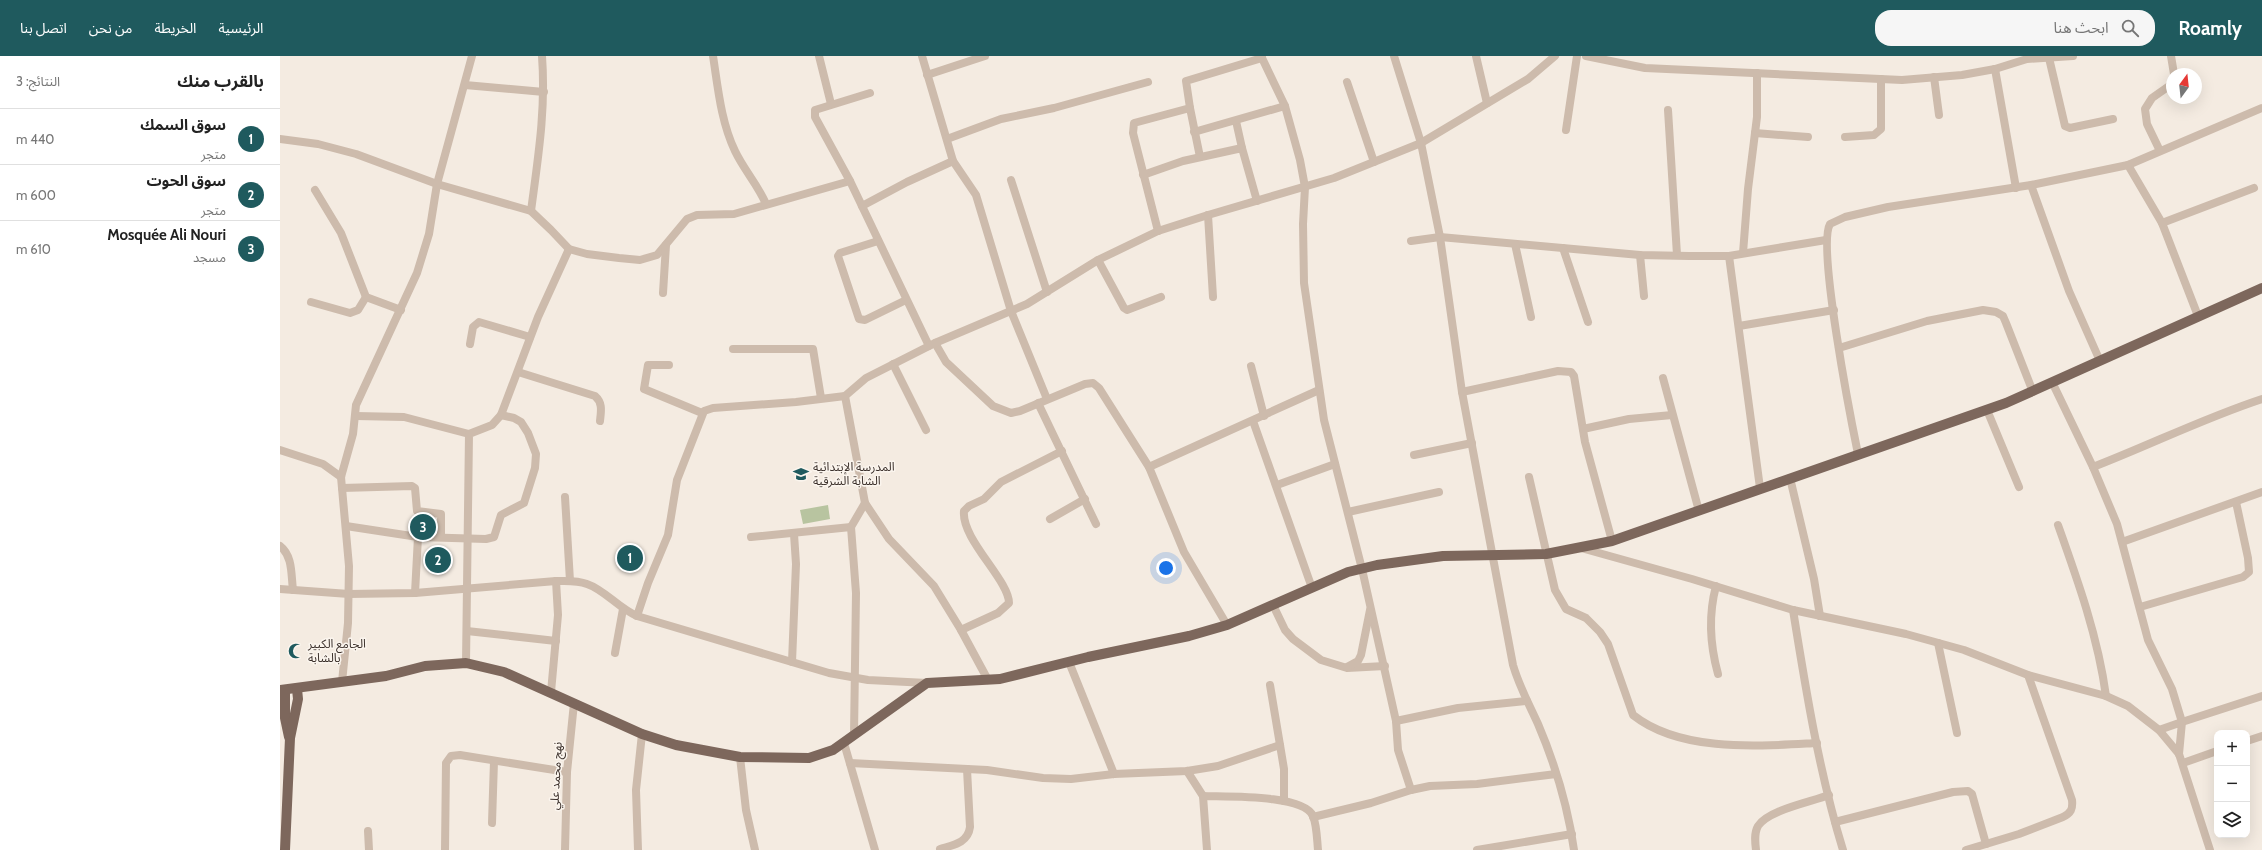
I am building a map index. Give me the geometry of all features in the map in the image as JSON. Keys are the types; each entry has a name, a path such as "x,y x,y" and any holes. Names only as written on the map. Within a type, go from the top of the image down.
{"main road":[{"path":"290,738 285,718 282,690 386,676 425,666 466,663 504,672 642,734 694,750 740,757 809,758 822,756 844,743 927,683 988,680 1008,677 1069,662 1174,640 1227,625 1348,572 1410,559 1457,555 1546,554 1612,541 1760,488 1987,410 2053,384 2100,361 2262,288"},
{"path":"285,850 286,837 284,797 290,738 298,699 297,689"},
{"path":"280,823 286,837"}],"street":[{"path":"342,682 348,623 349,566 341,477 356,416 356,405 360,394 415,279 429,234 437,184 472,56"},
{"path":"530,211 542,129 544,92 542,56"},
{"path":"713,56 723,118 729,139 735,153 760,189 766,204"},
{"path":"819,56 831,104"},
{"path":"922,56 953,161 976,195 1012,311 1047,399"},
{"path":"927,75 985,56"},
{"path":"1394,56 1421,143 1440,238 1462,392 1513,665 1556,774 1572,834 1574,850"},
{"path":"1476,56 1487,103"},
{"path":"637,616 648,583 668,535 675,486 702,413 713,408 845,396 866,378 932,344 1012,311 1047,292 1098,260 1158,231 1305,187 1421,143 1528,79 1555,56"},
{"path":"1566,130 1577,56"},
{"path":"1586,56 1646,68 1902,80 1995,69 2027,59 2073,56"},
{"path":"2171,56 2173,68"},
{"path":"1200,157 1194,132 1186,81 1262,57 1268,74 1285,106 1305,187 1303,224 1304,283 1324,420 1385,666 1396,721 1398,750 1411,790"},
{"path":"2049,58 2065,126 2077,126 2113,119"},
{"path":"1995,69 2016,188"},
{"path":"1743,253 1748,189 1755,133 1757,74"},
{"path":"1934,77 1939,115"},
{"path":"1845,137 1874,135 1881,129 1881,79"},
{"path":"947,139 1001,119 1054,108 1148,82"},
{"path":"1347,82 1374,162"},
{"path":"464,85 544,92"},
{"path":"2160,151 2147,124 2145,109 2152,98 2166,88"},
{"path":"870,93 818,108 814,114 850,181 906,300 932,344 946,362 993,406 1011,413 1085,384 1093,383 1099,388 1149,467 1184,552 1227,625"},
{"path":"1194,132 1285,106"},
{"path":"1158,231 1132,133 1134,123 1190,108"},
{"path":"1858,454 1839,348 1834,310 1826,240 1830,224 1845,217 1928,200 2016,188 2128,164 2262,108"},
{"path":"1668,110 1677,255"},
{"path":"1236,121 1257,201"},
{"path":"1755,133 1808,137"},
{"path":"280,139 318,144 341,149 437,184 530,211 569,249 587,254 640,260 657,255 681,224 687,219 697,216 734,214 850,181"},
{"path":"1144,175 1200,157 1242,148"},
{"path":"862,206 907,182 953,161"},
{"path":"2128,164 2162,223 2198,316"},
{"path":"1011,180 1047,292"},
{"path":"2031,185 2069,291 2100,361"},
{"path":"2162,223 2254,188"},
{"path":"315,190 341,233 366,297 401,310"},
{"path":"1208,215 1213,297"},
{"path":"1411,241 1440,238 1640,255 1729,256 1826,240"},
{"path":"878,241 840,253 838,256 859,319 865,320 906,300"},
{"path":"1515,244 1530,317"},
{"path":"663,293 666,245"},
{"path":"1563,248 1588,322"},
{"path":"356,416 404,417 469,434 492,425 501,415 530,337 569,249"},
{"path":"1640,255 1644,296"},
{"path":"1729,256 1760,488"},
{"path":"1098,260 1126,310 1161,297"},
{"path":"311,302 350,313 358,310 366,297"},
{"path":"1739,326 1834,310"},
{"path":"1839,348 1927,321 1983,310 1996,312 2003,316 2033,392"},
{"path":"470,344 473,327 480,322 530,337"},
{"path":"733,349 812,349 821,398"},
{"path":"893,364 926,430"},
{"path":"669,365 648,365 644,389 702,413"},
{"path":"1251,366 1264,416"},
{"path":"1462,392 1558,370 1570,372 1574,376 1583,429 1612,541"},
{"path":"518,372 595,396 600,400 602,407 600,421"},
{"path":"1663,378 1699,511"},
{"path":"2053,384 2094,467 2122,542 2148,640 2172,689 2182,722 2179,754"},
{"path":"1149,467 1319,390"},
{"path":"845,396 866,503 889,540 934,586 961,630 988,680"},
{"path":"2094,467 2166,438 2214,415 2262,399"},
{"path":"1038,403 1096,524"},
{"path":"1987,410 2019,487"},
{"path":"346,526 418,537 467,537 486,539 494,537 501,515 524,504 536,461 534,447 521,422 514,418 501,415"},
{"path":"1583,429 1629,419 1672,415"},
{"path":"1253,421 1278,485 1312,588"},
{"path":"466,663 469,434"},
{"path":"1414,456 1472,443"},
{"path":"280,450 322,464 341,477"},
{"path":"961,630 998,613 1009,604 1007,595 967,527 964,519 964,511 969,506 984,499 1001,482 1062,451"},
{"path":"1278,485 1335,464"},
{"path":"1529,476 1552,583 1566,609 1586,618 1600,632 1608,644 1631,711 1641,721 1663,732 1695,741 1746,745 1817,743"},
{"path":"1790,478 1809,557 1820,616"},
{"path":"342,488 412,486 415,488 417,512 441,514 441,537"},
{"path":"1348,512 1439,492"},
{"path":"2122,542 2262,492"},
{"path":"565,497 570,581"},
{"path":"1050,519 1085,499"},
{"path":"2140,607 2243,577 2249,572 2248,558 2236,502"},
{"path":"854,735 856,593 851,527 866,503"},
{"path":"2058,525 2083,595 2099,656 2106,696"},
{"path":"751,537 794,534 851,527"},
{"path":"792,662 796,585 794,534"},
{"path":"415,593 418,537"},
{"path":"280,546 288,554 293,590"},
{"path":"1580,548 1716,586 1794,610 1964,650 2028,675 2106,696 2128,706 2160,730 2179,754 2210,850"},
{"path":"551,692 558,615 556,581"},
{"path":"280,589 349,594 415,593 570,581 593,586 623,609 637,616 792,662 855,678 927,683"},
{"path":"1716,586 1711,611 1711,634 1713,654 1718,674"},
{"path":"1274,605 1285,630 1292,639 1320,660 1347,668 1385,666"},
{"path":"1347,668 1358,661 1361,655 1371,607"},
{"path":"615,653 623,609"},
{"path":"1794,610 1817,743 1834,822 1843,850"},
{"path":"467,631 556,641"},
{"path":"1938,643 1957,732"},
{"path":"1069,662 1114,774"},
{"path":"1966,850 2064,817 2069,814 2072,809 2072,800 2028,675"},
{"path":"1270,685 1284,769 1284,801"},
{"path":"2160,730 2262,696"},
{"path":"1396,721 1458,708 1527,701"},
{"name":"نهج محمد علي","path":"565,850 567,772 574,703"},
{"path":"638,850 636,790 642,734"},
{"path":"2250,740 2262,736"},
{"path":"844,743 875,850"},
{"path":"850,764 968,769 1052,779 1085,778 1114,774 1187,771 1222,765 1280,745"},
{"path":"2183,763 2214,752"},
{"path":"445,850 448,758 455,755 567,772"},
{"path":"740,757 746,810 755,850"},
{"path":"492,823 494,761"},
{"path":"940,849 960,842 968,835 970,827 968,769"},
{"path":"1187,771 1203,796 1206,850"},
{"path":"1313,817 1371,803 1411,790 1430,786 1477,784 1556,774"},
{"path":"1834,822 1953,792 1968,791 1972,794 1986,844"},
{"path":"1756,850 1755,834 1763,820 1773,814 1829,795"},
{"path":"1203,796 1284,801 1306,809 1313,817 1318,850"},
{"path":"368,831 369,850"},
{"path":"1477,850 1492,849 1572,834"}],"green space":[{"path":"828,505 830,519 803,524 800,510"}],"place":[{"name":"المدرسة الإبتدائية الشابة الشرقية","path":"801,474"},
{"name":"Mosquée Ali Nouri","path":"423,527"},
{"name":"سوق السمك","path":"630,558"},
{"name":"سوق الحوت","path":"438,560"},
{"name":"الجامع الكبير بالشابة","path":"296,651"}]}
